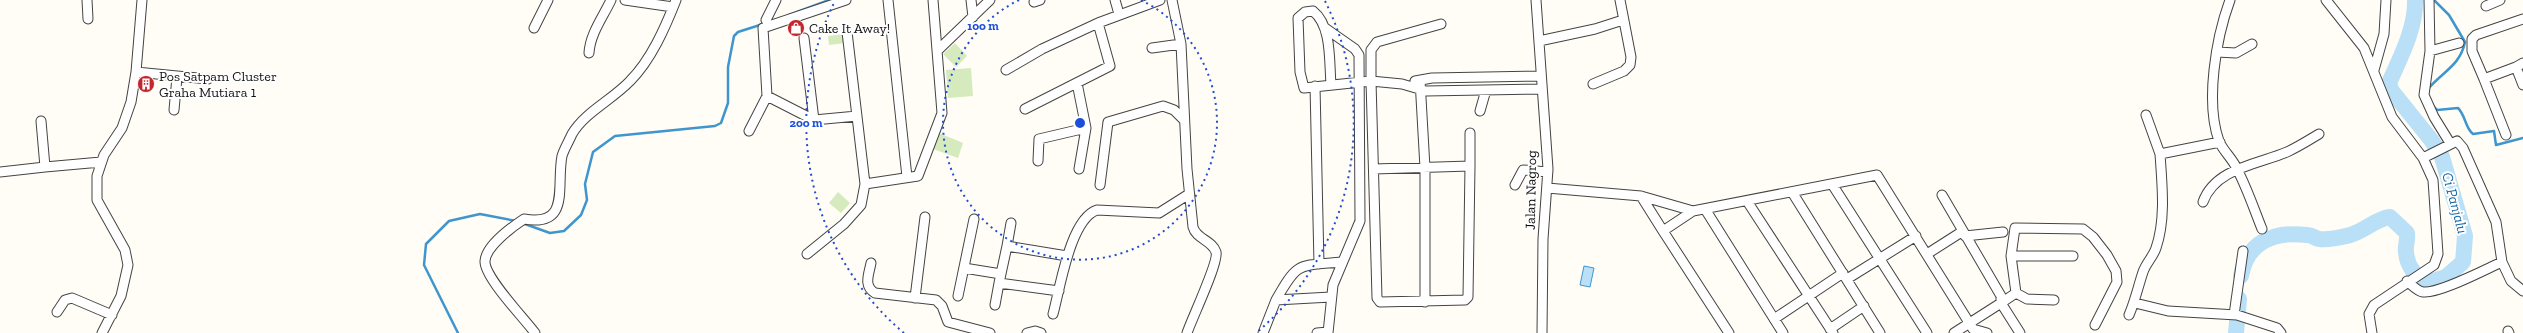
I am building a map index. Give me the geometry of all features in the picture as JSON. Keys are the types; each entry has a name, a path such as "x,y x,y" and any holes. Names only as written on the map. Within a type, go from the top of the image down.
{"street":[{"path":"87,0 88,19"},
{"path":"102,333 112,315 124,285 127,257 96,200 97,176 101,162 127,117 136,72 142,0"},
{"path":"534,28 548,0"},
{"path":"589,53 594,33 612,0"},
{"path":"535,333 519,311 495,286 485,265 486,255 499,238 520,222 540,221 550,217 555,211 559,197 562,155 572,135 583,120 630,81 642,66 674,4 625,0"},
{"path":"748,131 768,96 765,24 776,0"},
{"path":"765,24 846,0"},
{"path":"888,0 907,177"},
{"path":"865,184 918,176 942,113 932,0"},
{"path":"971,0 973,17"},
{"path":"937,51 990,0"},
{"path":"1115,0 1119,14"},
{"path":"1006,70 1042,49 1098,23 1119,14 1130,13 1160,0"},
{"path":"1172,0 1181,44 1189,194 1194,230 1213,246 1216,254 1213,269 1187,333"},
{"name":"Jalan Nagrog","path":"1536,0 1540,76 1548,172 1543,253 1542,333"},
{"path":"1593,84 1624,71 1630,65 1631,57 1620,0"},
{"path":"2230,0 2224,14 2217,52 2213,97 2220,142 2237,168 2262,229"},
{"path":"2326,0 2364,48 2392,117 2423,158 2433,180 2438,254 2434,265 2374,305 2369,314 2372,333"},
{"path":"2374,70 2384,34 2386,0"},
{"path":"2486,6 2500,0"},
{"path":"2429,3 2430,51 2424,95 2448,144"},
{"path":"1331,84 1325,28 1318,15 1313,11 1305,12 1298,18 1302,84 1304,88 1371,81 1402,84 1420,90 1541,89"},
{"path":"2506,135 2472,51 2472,39 2476,35 2501,28 2523,19"},
{"path":"1539,41 1595,29 1623,20"},
{"path":"1025,109 1110,66 1098,23"},
{"path":"1441,24 1373,44 1371,81 1377,298 1380,302 1462,301 1468,296 1470,133"},
{"path":"1317,333 1328,332 1331,297 1342,262 1360,221 1359,55 1355,49 1325,28"},
{"path":"807,254 844,224 861,205 865,184 847,32"},
{"path":"804,38 814,120"},
{"path":"2430,51 2459,43"},
{"path":"1152,48 1181,44"},
{"path":"2217,52 2234,53 2252,44"},
{"path":"2484,79 2520,65 2523,85"},
{"path":"136,72 208,79"},
{"path":"1402,84 1420,80 1540,76"},
{"path":"174,110 178,77"},
{"path":"1420,80 1425,168 1425,302"},
{"path":"1077,83 1086,128 1079,169"},
{"path":"1315,86 1319,264"},
{"path":"1480,111 1486,90"},
{"path":"768,96 814,120 857,116"},
{"path":"1100,185 1108,122 1163,106 1174,110 1184,120"},
{"path":"2129,316 2135,303 2142,273 2156,248 2162,203 2160,154 2146,115"},
{"path":"41,121 45,167"},
{"path":"1038,160 1039,139 1086,128"},
{"path":"2203,202 2207,192 2237,168 2286,152 2319,134"},
{"path":"2423,158 2448,144 2457,141 2463,148 2496,222 2502,262 2511,281 2523,291"},
{"path":"2160,154 2220,142"},
{"path":"0,172 101,162"},
{"path":"1374,169 1470,166"},
{"path":"1515,185 1523,170 1548,172"},
{"path":"1663,231 1693,211 1876,175 1916,236 1969,323 1976,331 1987,333"},
{"path":"1832,184 1927,333"},
{"path":"1547,188 1641,196 1693,211"},
{"path":"1792,192 1880,333"},
{"path":"1052,314 1067,256 1078,231 1093,211 1159,213 1189,194"},
{"path":"1942,195 2001,296 2001,302 2020,333"},
{"path":"1641,196 1729,333"},
{"path":"1747,201 1832,331 1864,306"},
{"path":"1705,209 1783,333"},
{"path":"915,298 925,217"},
{"path":"958,296 974,219"},
{"path":"995,305 1011,223"},
{"path":"2016,293 2011,256 2015,228 2083,229 2088,232 2107,255 2117,277 2115,287 2095,325"},
{"path":"1927,254 1964,234 2003,232"},
{"path":"1774,318 1809,296 1879,259 1916,236"},
{"path":"1007,246 1067,256"},
{"path":"2235,315 2244,251"},
{"path":"2011,256 2073,256"},
{"path":"1263,333 1276,300 1294,271 1304,266 1342,262"},
{"path":"2408,281 2418,290 2427,292 2460,281 2502,262"},
{"path":"872,263 867,284 869,290 875,293 936,300 942,306 948,321 959,329 990,333"},
{"path":"964,268 1000,278 1059,291"},
{"path":"1954,333 2016,293"},
{"path":"2016,293 2027,299 2054,300"},
{"path":"1276,300 1331,297"},
{"path":"57,312 65,300 72,298 112,315"},
{"path":"2135,303 2168,311 2235,315 2277,328 2281,333"},
{"path":"1027,333 1034,331 1041,333"}],"green space":[{"path":"845,34 846,43 829,45 828,36"},
{"path":"955,43 967,56 956,67 943,54"},
{"path":"971,68 973,96 948,98 946,70"},
{"path":"939,133 963,143 958,158 933,149"},
{"path":"838,192 850,203 841,213 829,203"}],"water":[{"path":"1584,266 1594,268 1590,287 1580,285"}],"waterway":[{"path":"789,15 829,0"},
{"name":"Ci Panjalu","path":"2241,276 2244,264 2249,254 2264,241 2274,237 2295,234 2308,235 2319,239 2336,238 2358,232 2379,220 2390,217 2407,233 2406,250 2408,262 2419,278 2427,283 2446,277 2463,262 2465,236 2442,157 2432,141 2391,90 2389,83 2410,32 2415,11 2415,0"},
{"path":"2428,89 2455,63 2463,50 2465,42 2449,15 2434,0"},
{"path":"522,223 550,233 564,231 581,215 587,200 585,184 593,152 615,136 715,126 721,123 728,103 728,67 734,36 738,32 763,24"},
{"path":"2433,106 2437,110 2458,108 2463,115 2468,129 2473,134 2494,131 2496,145 2523,138"},
{"path":"458,333 424,265 426,244 449,221 480,214 516,221"},
{"name":"Ci Panjalu","path":"2236,333 2239,299"}],"place":[{"name":"Cake It Away!","path":"796,28"},
{"name":"Pos Satpam Cluster Graha Mutiara 1","path":"146,84"}]}
